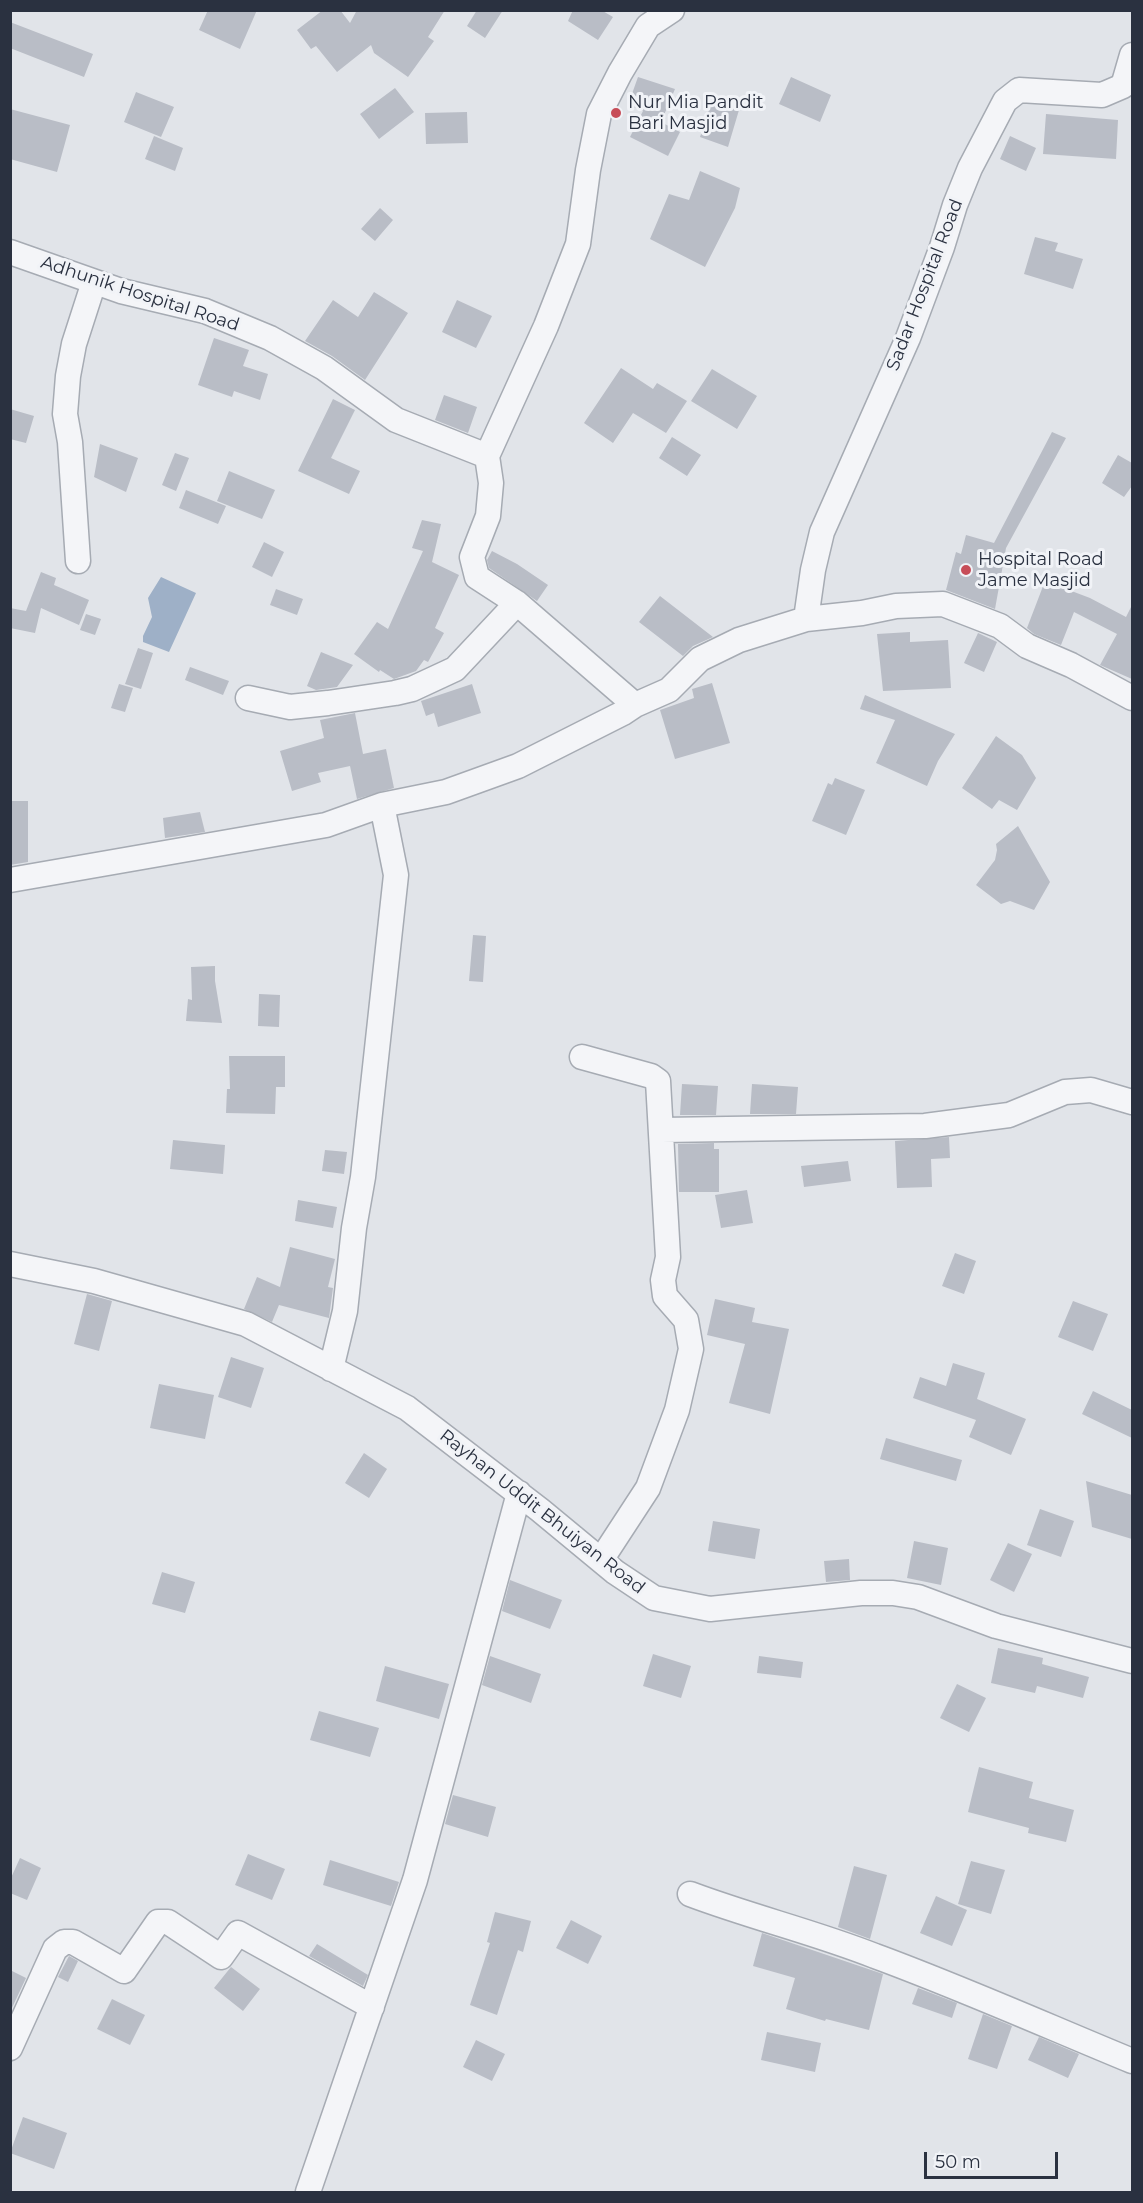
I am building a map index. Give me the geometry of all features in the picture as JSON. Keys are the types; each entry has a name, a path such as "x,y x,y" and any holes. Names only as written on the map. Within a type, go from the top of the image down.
{"street":[{"path":"635,705 517,603 477,577 472,557 488,516 491,483 487,456 546,326 578,244 599,114 648,26 672,10"},
{"name":"Sadar Hospital Road","path":"806,619 813,570 822,532 908,338 966,177 1005,100 1019,90 1102,95 1123,86 1132,55"},
{"name":"Adhunik Hospital Road","path":"10,252 121,291 205,311 270,338 324,368 396,420 487,456"},
{"path":"78,561 70,442 65,414 68,376 74,344 94,282"},
{"path":"248,698 290,707 328,704 412,689 455,669 517,603"},
{"path":"10,880 326,825 385,818 446,792 518,766 635,705 669,690 700,659 739,640 806,619 862,613 896,606 943,604 1000,626 1027,646 1071,665 1132,698"},
{"path":"331,1369 345,1311 354,1228 363,1177 396,875 385,818"},
{"path":"582,1057 651,1076 658,1081 668,1257 663,1280 665,1296 686,1320 691,1349 677,1410 648,1488 601,1560"},
{"path":"662,1130 925,1126 1009,1115 1065,1092 1091,1090 1132,1102"},
{"name":"Rayhan Uddit Bhuiyan Road","path":"10,1264 94,1281 246,1324 407,1408 654,1599 710,1609 861,1593 893,1593 918,1597 996,1626 1132,1661"},
{"path":"308,2193 415,1880 519,1493"},
{"path":"690,1894 734,1911 798,1929 875,1956 1067,2032 1132,2061"},
{"path":"10,2048 55,1949 64,1942 73,1942 124,1971 158,1922 168,1922 222,1957 238,1933 372,2007"}],"water":[{"path":"161,577 196,593 169,652 143,642 143,636 152,617 148,598"}],"building":[{"path":"208,10 257,10 240,49 199,30"},
{"path":"323,10 340,10 350,23 357,10 445,10 428,37 434,41 408,77 374,53 371,45 337,72 316,46 311,49 297,30"},
{"path":"477,10 503,10 485,38 467,26"},
{"path":"573,10 601,10 613,17 598,40 568,21"},
{"path":"10,22 93,54 84,77 10,48"},
{"path":"638,77 675,89 661,122 680,132 668,156 630,137 643,111 628,105"},
{"path":"791,77 831,95 820,122 779,104"},
{"path":"395,88 414,112 379,139 360,114"},
{"path":"136,92 174,107 161,137 124,122"},
{"path":"711,104 739,110 728,147 700,137"},
{"path":"10,109 70,125 57,172 10,159"},
{"path":"467,112 468,143 426,144 425,113"},
{"path":"1046,114 1118,120 1116,159 1043,154"},
{"path":"154,136 183,148 175,171 145,159"},
{"path":"1010,136 1036,148 1026,171 1000,159"},
{"path":"700,171 740,188 735,208 705,267 650,239 669,194 689,200"},
{"path":"380,208 393,220 375,241 361,229"},
{"path":"1035,237 1058,243 1055,251 1083,259 1073,289 1024,274"},
{"path":"374,292 408,313 365,380 332,356 305,341 333,300 358,317"},
{"path":"457,300 492,316 476,348 442,332"},
{"path":"214,338 249,350 243,366 268,374 260,400 234,391 232,397 198,385"},
{"path":"621,368 653,389 657,383 687,401 666,433 633,413 613,443 584,423"},
{"path":"712,369 757,396 737,429 691,401"},
{"path":"444,395 477,407 468,433 435,420"},
{"path":"333,399 355,410 331,458 360,471 349,494 298,471"},
{"path":"10,409 34,416 26,443 10,439"},
{"path":"1052,432 1066,438 1006,548 995,609 946,590 956,552 961,554 966,535 994,543"},
{"path":"672,437 701,455 687,476 659,458"},
{"path":"100,444 138,458 126,492 94,477"},
{"path":"175,453 189,458 176,491 162,485"},
{"path":"1118,455 1132,463 1132,486 1124,497 1102,483"},
{"path":"229,471 275,490 262,519 217,501"},
{"path":"186,490 226,506 218,524 179,508"},
{"path":"422,520 441,524 432,562 459,575 435,628 444,633 428,662 424,660 416,671 394,679 380,670 379,672 354,654 377,622 388,629 423,551 412,548"},
{"path":"264,542 284,552 272,577 252,567"},
{"path":"492,551 517,564 548,585 537,601 489,568 487,560"},
{"path":"41,572 56,578 54,585 89,600 79,625 41,608 35,633 10,628 10,608 26,611"},
{"path":"1045,581 1090,598 1126,617 1132,605 1132,679 1100,665 1117,634 1074,612 1061,645 1034,634 1027,628"},
{"path":"276,589 303,599 297,615 270,605"},
{"path":"660,596 713,637 693,646 683,656 639,622"},
{"path":"86,614 101,619 95,635 80,630"},
{"path":"910,632 910,642 948,640 951,688 883,691 877,634"},
{"path":"978,633 997,642 984,672 964,663"},
{"path":"138,648 153,653 141,689 125,684"},
{"path":"321,652 353,665 337,687 316,690 307,686"},
{"path":"190,667 229,681 223,695 185,680"},
{"path":"712,683 730,743 675,759 660,710 694,698 692,689"},
{"path":"119,684 133,688 125,712 111,708"},
{"path":"472,684 481,713 438,727 434,713 426,716 421,701"},
{"path":"865,695 955,734 938,761 927,786 876,763 895,720 860,709"},
{"path":"355,713 363,754 386,749 394,788 357,799 350,766 318,773 321,782 292,791 280,751 324,738 320,720"},
{"path":"996,736 1022,755 1036,778 1017,810 999,800 992,809 962,788"},
{"path":"835,778 865,790 846,835 812,821 828,783 832,785"},
{"path":"10,801 28,801 28,862 10,865"},
{"path":"200,812 205,832 165,838 163,818"},
{"path":"1018,826 1050,882 1034,910 1010,901 1001,904 976,885 995,860 996,844"},
{"path":"473,935 486,936 483,982 469,981"},
{"path":"215,966 215,981 222,1023 186,1021 188,999 192,1000 191,967"},
{"path":"259,994 280,995 279,1027 258,1026"},
{"path":"229,1056 285,1056 285,1087 276,1087 275,1114 226,1113 227,1089 230,1089"},
{"path":"682,1084 718,1086 716,1115 680,1115"},
{"path":"752,1084 798,1087 796,1114 750,1114"},
{"path":"949,1137 950,1158 931,1159 932,1187 897,1188 895,1141"},
{"path":"173,1140 225,1145 223,1174 170,1169"},
{"path":"714,1143 714,1149 719,1149 719,1192 679,1192 678,1144"},
{"path":"325,1150 347,1152 344,1174 322,1171"},
{"path":"848,1161 851,1181 804,1187 801,1166"},
{"path":"747,1190 753,1223 721,1228 715,1195"},
{"path":"298,1200 337,1207 333,1228 295,1221"},
{"path":"290,1247 335,1259 328,1287 333,1288 329,1318 279,1305 272,1322 244,1309 257,1277 280,1287"},
{"path":"955,1253 976,1261 964,1294 942,1286"},
{"path":"87,1294 112,1301 99,1351 74,1344"},
{"path":"715,1299 755,1308 752,1322 789,1329 770,1414 729,1403 745,1344 707,1335"},
{"path":"1073,1301 1108,1314 1093,1351 1058,1337"},
{"path":"231,1357 264,1368 251,1408 218,1397"},
{"path":"953,1363 985,1373 977,1399 1026,1419 1011,1455 969,1437 976,1420 913,1398 920,1377 946,1386"},
{"path":"159,1384 214,1395 205,1439 150,1428"},
{"path":"1093,1391 1132,1410 1132,1438 1082,1414"},
{"path":"886,1438 962,1460 956,1481 880,1459"},
{"path":"364,1453 387,1469 369,1498 345,1483"},
{"path":"1086,1481 1132,1495 1132,1539 1092,1527"},
{"path":"1040,1509 1074,1521 1061,1557 1027,1545"},
{"path":"713,1521 760,1529 755,1559 708,1551"},
{"path":"914,1541 948,1548 941,1585 907,1578"},
{"path":"1008,1543 1032,1554 1014,1592 990,1580"},
{"path":"849,1559 850,1580 826,1582 824,1561"},
{"path":"162,1572 195,1582 185,1613 152,1604"},
{"path":"510,1580 562,1600 550,1629 502,1611"},
{"path":"998,1648 1043,1658 1042,1664 1089,1677 1083,1698 1037,1686 1035,1693 991,1683"},
{"path":"653,1654 691,1666 681,1698 643,1686"},
{"path":"490,1656 541,1674 531,1703 482,1685"},
{"path":"759,1656 803,1662 801,1678 757,1673"},
{"path":"385,1666 449,1684 439,1719 376,1701"},
{"path":"957,1684 986,1698 969,1732 940,1718"},
{"path":"319,1711 379,1728 370,1757 310,1740"},
{"path":"979,1767 1033,1782 1029,1798 1074,1810 1066,1842 1028,1833 1029,1828 968,1812"},
{"path":"453,1795 496,1807 488,1837 445,1824"},
{"path":"248,1854 285,1869 272,1900 235,1885"},
{"path":"20,1858 41,1868 27,1900 10,1893 10,1880"},
{"path":"330,1860 399,1882 391,1906 323,1885"},
{"path":"971,1861 1005,1870 991,1914 958,1904"},
{"path":"854,1866 887,1875 870,1939 838,1927"},
{"path":"936,1896 967,1910 952,1946 920,1933"},
{"path":"495,1912 531,1921 523,1952 518,1950 497,2015 470,2005 490,1943 487,1942"},
{"path":"571,1920 602,1936 588,1964 556,1948"},
{"path":"762,1933 883,1974 869,2030 826,2019 825,2021 786,2009 795,1978 753,1966"},
{"path":"317,1944 368,1975 363,1986 309,1956"},
{"path":"69,1956 78,1961 68,1982 58,1977"},
{"path":"231,1967 260,1989 243,2011 214,1988"},
{"path":"10,1970 26,1978 10,2012"},
{"path":"918,1988 957,2003 952,2018 912,2004"},
{"path":"112,1999 145,2015 130,2045 97,2029"},
{"path":"983,2014 1012,2026 997,2069 968,2059"},
{"path":"767,2032 821,2043 815,2072 761,2060"},
{"path":"1039,2037 1079,2054 1068,2078 1028,2060"},
{"path":"476,2040 505,2054 492,2081 463,2067"},
{"path":"23,2117 67,2133 54,2169 10,2153"}],"place":[{"name":"Nur Mia Pandit Bari Masjid","path":"616,113"},
{"name":"Hospital Road Jame Masjid","path":"966,570"}]}
